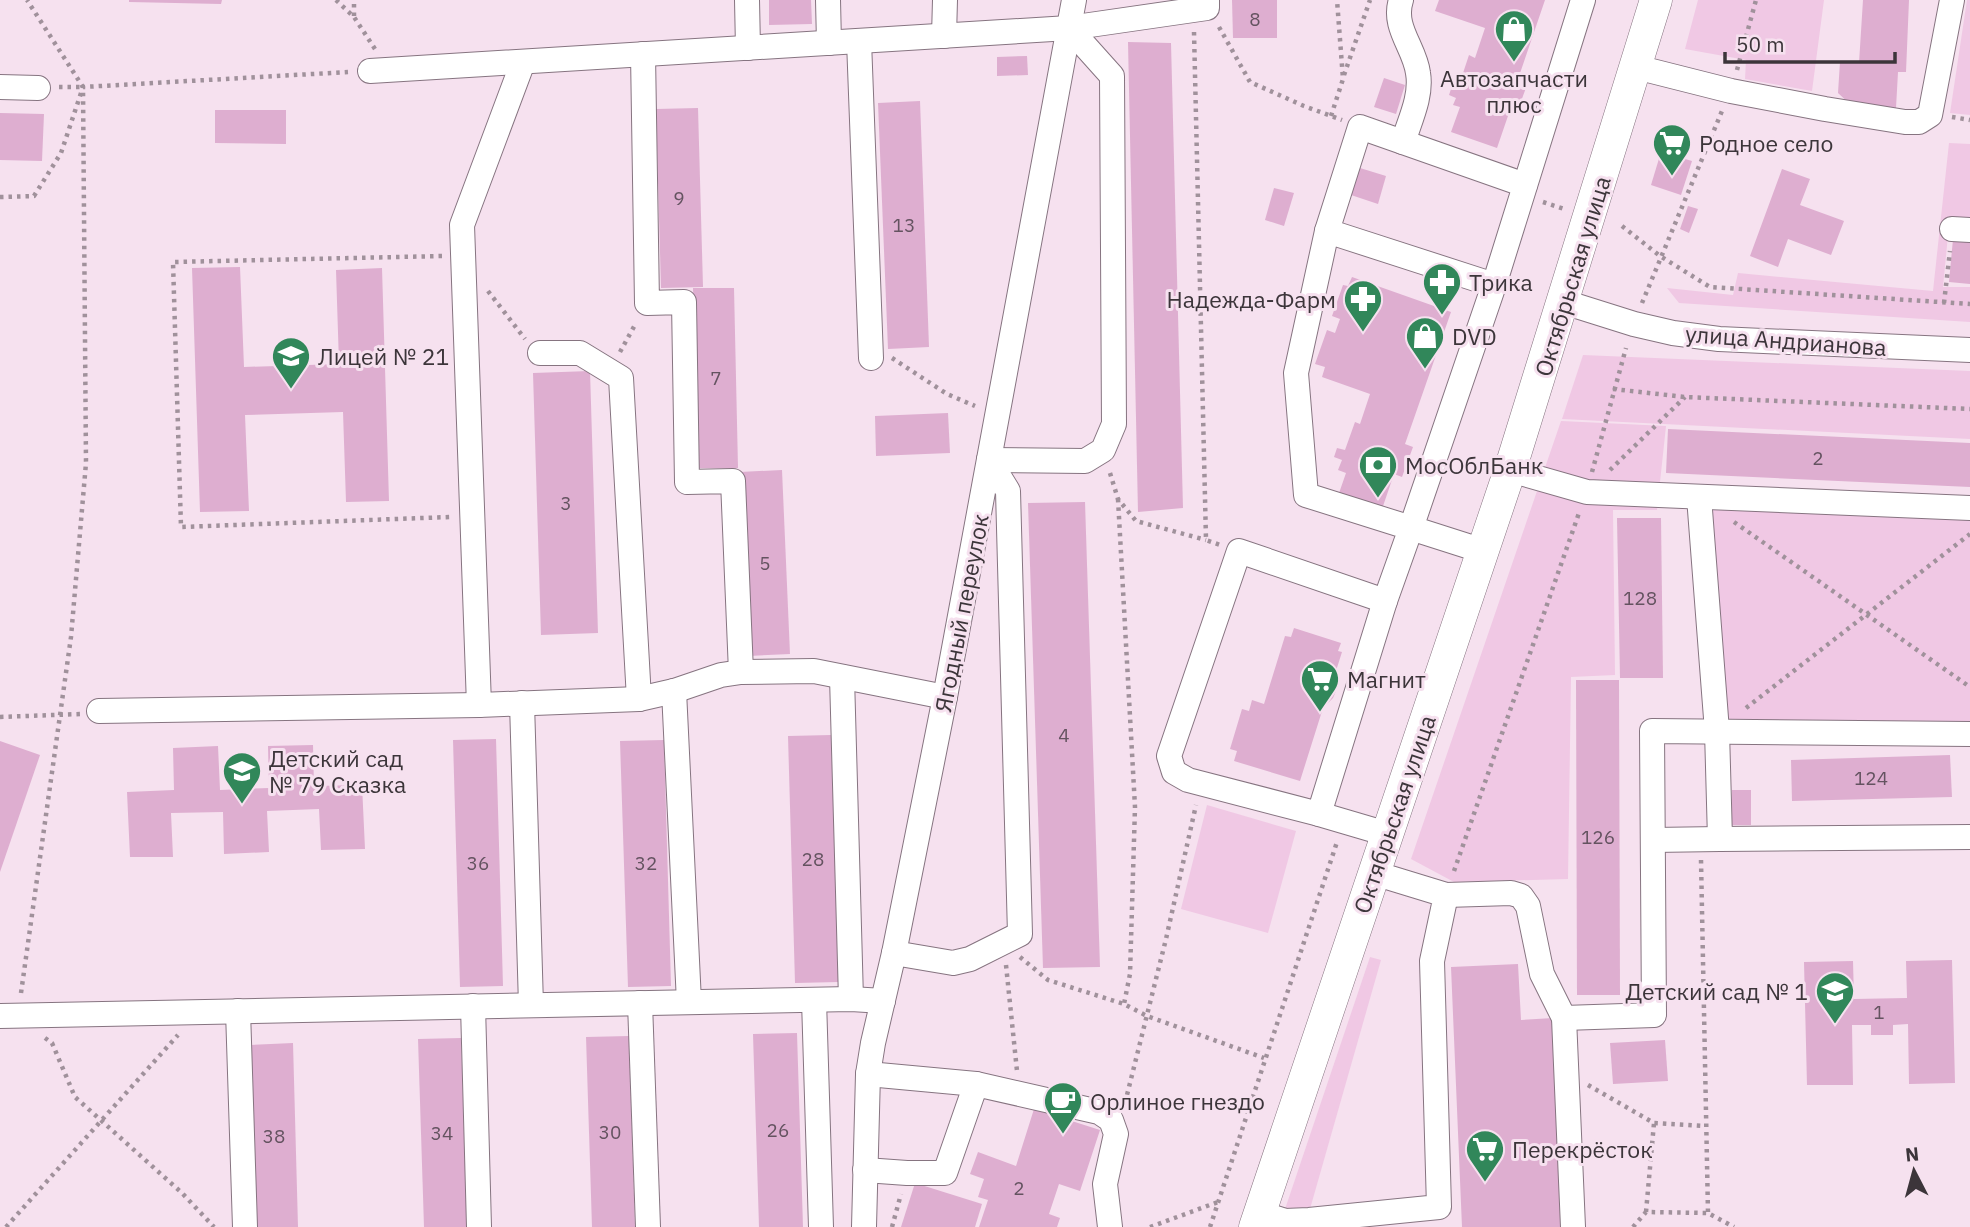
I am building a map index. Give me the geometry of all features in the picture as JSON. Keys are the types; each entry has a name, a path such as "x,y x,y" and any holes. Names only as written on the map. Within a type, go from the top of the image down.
{"main road":[{"name":"Октябрьская улица","path":"1257,1220 1510,470 1656,0"}],"street":[{"path":"747,0 748,48"},
{"path":"828,0 829,43"},
{"path":"944,36 945,0"},
{"name":"Ягодный переулок","path":"864,1227 868,1074 945,697 1074,0"},
{"path":"1401,0 1401,30 1419,72 1418,94 1403,142"},
{"path":"1319,814 1385,601 1494,285 1583,0"},
{"path":"1636,67 1731,91 1825,109 1919,122 1930,115 1952,0"},
{"path":"379,71 1069,28 1203,6"},
{"path":"989,460 1085,461 1103,450 1114,424 1112,76 1069,28"},
{"path":"859,41 870,349"},
{"path":"643,54 647,303 684,302 687,482 733,481 741,672"},
{"path":"479,705 462,225 523,62"},
{"path":"0,87 38,88"},
{"path":"1483,551 1306,495 1296,373 1326,231 1360,127 1525,185"},
{"path":"1326,231 1494,285"},
{"name":"улица Андрианова","path":"1564,302 1634,324 1719,339 1970,350"},
{"path":"540,353 580,353 621,378 639,699"},
{"path":"894,953 953,963 971,959 1020,934 1009,505 1008,491 989,460"},
{"path":"1510,470 1587,492 1970,508"},
{"path":"1699,497 1717,731 1710,840"},
{"path":"1385,601 1239,551 1170,756 1174,772 1188,780 1387,834"},
{"path":"99,711 479,705 639,699 674,691 721,675 741,672 814,671 945,697"},
{"path":"842,677 851,999"},
{"path":"674,691 689,1002"},
{"path":"522,704 531,1005"},
{"path":"1564,1018 1654,1015 1653,731 1970,734"},
{"path":"1653,840 1970,837"},
{"path":"1374,873 1446,895 1511,893 1521,897 1528,906 1542,974 1564,1018 1573,1227"},
{"path":"1257,1220 1309,1220 1439,1207 1432,961 1446,895"},
{"path":"814,1000 821,1227"},
{"path":"9,1016 883,1000"},
{"path":"640,1003 648,1227"},
{"path":"473,1006 479,1227"},
{"path":"238,1011 245,1227"},
{"path":"868,1074 976,1084 1099,1112 1111,1120 1115,1134 1105,1184 1110,1227"},
{"path":"865,1170 945,1172 976,1084"}],"path":[{"path":"27,0 83,87 86,463 71,637 9,1016 52,1043 75,1097 182,1193 214,1227"},
{"path":"83,87 379,71 354,17 337,0"},
{"path":"354,0 354,17"},
{"path":"1337,0 1342,79"},
{"path":"1332,116 1370,0"},
{"path":"1641,304 1731,91 1756,0"},
{"path":"1203,6 1250,82 1360,127"},
{"path":"1203,6 1206,540"},
{"path":"0,197 34,196 61,153 83,87"},
{"path":"1622,226 1660,256 1710,287 1970,304"},
{"path":"1944,303 1961,230"},
{"path":"463,255 173,262 181,527 472,517"},
{"path":"486,288 518,332 540,353"},
{"path":"609,371 647,303"},
{"path":"1446,895 1587,492 1626,348"},
{"path":"870,349 894,359 947,394 998,415"},
{"path":"1613,389 1685,397 1970,410"},
{"path":"1587,492 1685,397"},
{"path":"1103,450 1118,499 1135,807 1130,974 1124,1004"},
{"path":"1118,499 1136,521 1239,551"},
{"path":"1732,521 1970,687"},
{"path":"1717,731 1970,534"},
{"path":"0,718 99,711"},
{"path":"1111,1120 1125,1105 1201,783"},
{"path":"1210,1227 1344,821"},
{"path":"1708,1213 1705,1126 1710,840"},
{"path":"1003,943 1048,980 1124,1004 1147,1016 1264,1058"},
{"path":"1003,943 1019,1093"},
{"path":"6,1227 199,1012"},
{"path":"1566,1073 1654,1124 1705,1126"},
{"path":"1633,1227 1646,1212 1654,1124"},
{"path":"892,1227 907,1173"},
{"path":"1150,1227 1217,1202"},
{"path":"1646,1212 1708,1213 1734,1227"}],"shaded area":[{"path":"1698,0 1824,0 1812,91 1745,79 1746,60 1685,49"},
{"path":"1967,0 1970,0 1970,115 1950,113"},
{"path":"1949,143 1970,144 1970,226 1949,225 1943,287 1970,287 1970,322 1679,303 1667,288 1733,295 1738,273 1933,291"},
{"path":"1583,355 1970,371 1970,439 1562,419"},
{"path":"1561,421 1666,426 1657,510 1613,510 1615,675 1571,677 1568,879 1454,882 1411,859"},
{"path":"1703,500 1970,512 1970,731 1720,729"},
{"path":"1207,805 1296,831 1268,933 1181,909"},
{"path":"1370,957 1381,960 1306,1223 1279,1227"}],"building":[{"path":"129,0 222,0 221,4"},
{"path":"769,0 811,0 812,24 769,25"},
{"path":"1232,0 1277,0 1277,38 1233,38"},
{"path":"1439,0 1545,0 1517,82 1527,85 1516,115 1509,113 1497,148 1451,132 1460,107 1453,105 1456,98 1449,95 1453,83 1459,85 1469,55 1475,58 1485,28 1435,11"},
{"path":"1863,0 1909,0 1906,72 1898,72 1896,108 1852,106 1838,93 1840,62 1859,63"},
{"path":"1128,42 1171,43 1183,508 1138,512"},
{"path":"1027,56 1028,75 997,76 997,57"},
{"path":"1384,78 1405,85 1396,114 1374,107"},
{"path":"920,101 929,347 888,349 878,103"},
{"path":"698,108 703,287 661,288 656,109"},
{"path":"215,110 286,110 286,144 215,143"},
{"path":"0,113 44,114 42,161 0,160"},
{"path":"1661,152 1692,161 1681,195 1651,185"},
{"path":"1360,168 1386,176 1378,204 1351,195"},
{"path":"1782,169 1810,179 1800,205 1844,221 1831,255 1788,239 1778,267 1750,256"},
{"path":"1274,188 1294,193 1284,226 1265,220"},
{"path":"1688,206 1698,209 1689,233 1680,229"},
{"path":"1953,239 1970,240 1970,284 1949,282"},
{"name":"Лицей № 21","path":"240,267 244,367 339,364 336,270 382,268 389,501 346,502 343,412 245,415 249,511 200,512 192,268"},
{"path":"1352,277 1451,312 1405,444 1413,447 1402,477 1394,474 1381,512 1338,496 1346,473 1338,470 1342,460 1334,457 1337,448 1345,450 1355,422 1360,424 1370,394 1322,377 1325,367 1315,364 1327,330 1335,333 1340,319 1332,316 1343,285 1348,286"},
{"path":"693,288 734,288 738,468 698,468"},
{"path":"590,371 598,633 541,635 533,373"},
{"path":"948,413 950,453 876,456 875,416"},
{"path":"1668,429 1970,443 1970,487 1666,473"},
{"path":"782,470 790,654 748,656 740,472"},
{"path":"1085,502 1100,967 1043,968 1028,503"},
{"path":"1617,518 1661,518 1663,678 1620,678"},
{"path":"1294,628 1341,643 1338,651 1342,652 1335,674 1336,691 1323,708 1300,781 1234,761 1237,751 1230,749 1242,709 1249,711 1252,700 1264,704 1285,636 1291,637"},
{"path":"1576,680 1619,680 1620,995 1577,995"},
{"path":"831,735 839,982 795,983 788,736"},
{"path":"496,739 503,986 460,987 453,740"},
{"path":"664,740 671,986 628,987 620,741"},
{"path":"0,741 40,755 0,872"},
{"path":"313,745 314,786 362,785 365,849 321,850 319,809 267,811 269,852 224,854 223,812 171,813 173,857 130,857 127,792 174,790 173,748 218,746 220,790 269,788 268,746"},
{"path":"1950,755 1952,797 1792,801 1791,760"},
{"path":"1732,790 1751,790 1751,825 1732,825"},
{"path":"1952,960 1955,1083 1909,1084 1908,1024 1893,1025 1893,1035 1871,1035 1871,1025 1852,1025 1853,1085 1807,1085 1804,962 1853,961 1854,999 1907,998 1906,961"},
{"path":"1518,964 1521,1020 1553,1018 1562,1227 1462,1227 1451,967"},
{"path":"797,1033 803,1227 759,1227 753,1034"},
{"path":"629,1036 635,1227 592,1227 586,1037"},
{"path":"461,1038 467,1227 424,1227 418,1039"},
{"path":"1665,1040 1668,1081 1613,1084 1610,1043"},
{"path":"293,1043 298,1227 255,1227 250,1045"},
{"path":"1034,1109 1100,1130 1080,1191 1059,1184 1049,1214 1060,1218 1057,1227 979,1227 988,1200 978,1197 984,1179 970,1174 978,1152 1016,1166"},
{"path":"915,1183 982,1204 975,1227 901,1227"}],"place":[{"name":"Автозапчасти плюс","path":"1514,63"},
{"name":"Родное село","path":"1672,177"},
{"name":"Трика","path":"1442,316"},
{"name":"Надежда-Фарм","path":"1363,333"},
{"name":"DVD","path":"1425,370"},
{"name":"Лицей № 21","path":"291,390"},
{"name":"МосОблБанк","path":"1378,499"},
{"name":"Магнит","path":"1320,713"},
{"name":"Детский сад № 79 Сказка","path":"242,805"},
{"name":"Детский сад № 1","path":"1835,1025"},
{"name":"Орлиное гнездо","path":"1063,1135"},
{"name":"Перекрёсток","path":"1485,1183"}]}
